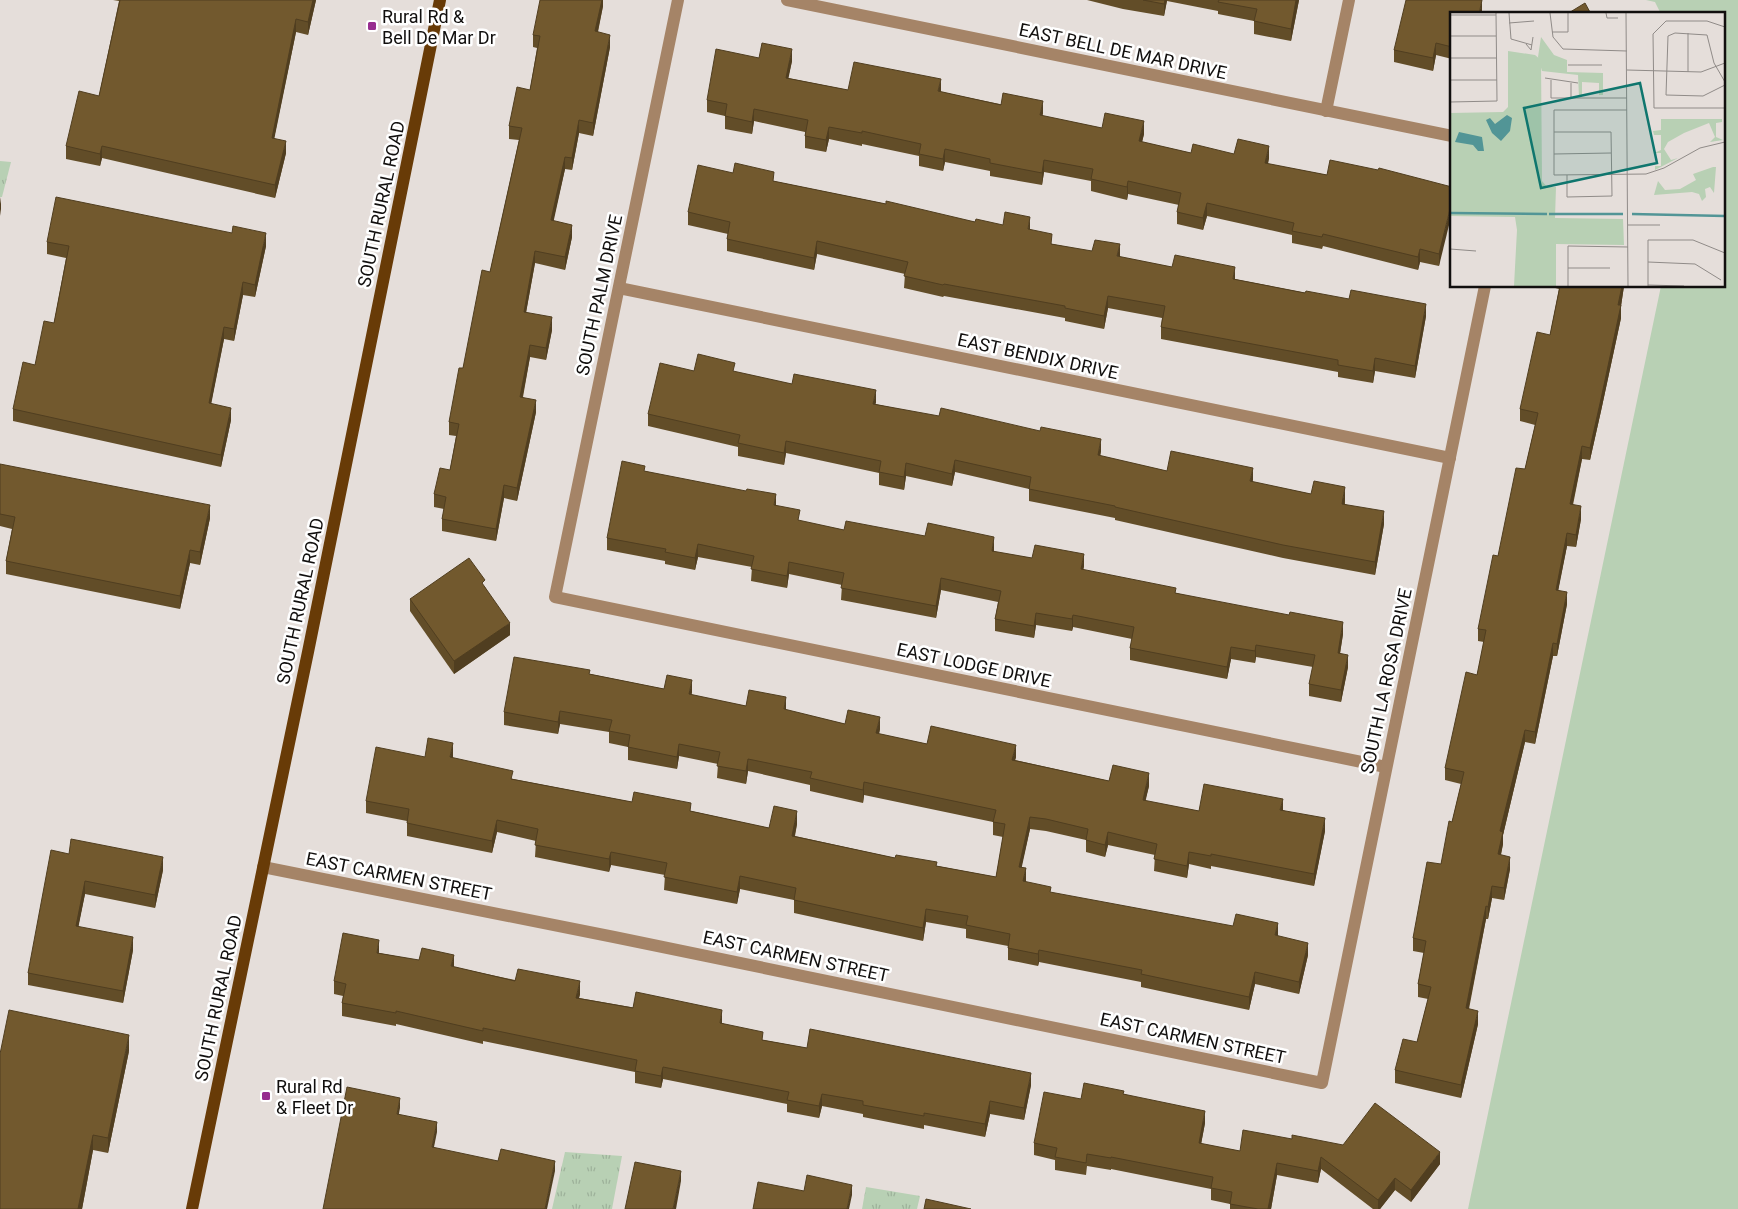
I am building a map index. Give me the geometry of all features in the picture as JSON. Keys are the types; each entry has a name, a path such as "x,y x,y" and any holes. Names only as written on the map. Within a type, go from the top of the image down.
{"main road":[{"name":"SOUTH RURAL ROAD","path":"192,1209 440,0"}],"street":[{"name":"SOUTH PALM DRIVE","path":"555,597 678,0"},
{"name":"EAST BELL DE MAR DRIVE","path":"786,0 1450,136"},
{"path":"1326,111 1349,0"},
{"name":"EAST BENDIX DRIVE","path":"619,288 1450,458"},
{"name":"SOUTH LA ROSA DRIVE","path":"1322,1082 1485,288"},
{"name":"EAST LODGE DRIVE","path":"555,597 1386,767"},
{"name":"EAST CARMEN STREET","path":"263,867 1322,1082"}],"green space":[{"path":"1646,0 1738,0 1738,1209 1468,1209 1661,288 1726,288 1726,12 1660,12 1655,2"},
{"path":"0,161 11,162 2,197 0,197"},
{"path":"565,1152 622,1156 612,1209 552,1209"},
{"path":"866,1187 920,1196 917,1209 862,1209"}],"building":[{"path":"120,0 313,0 308,22 296,19 272,138 286,141 275,185 102,146 100,154 66,146 79,91 99,96"},
{"path":"540,0 602,0 595,31 610,35 593,123 579,120 572,158 565,157 551,220 572,225 565,257 535,251 524,312 552,317 546,348 530,345 520,397 536,400 517,488 504,485 496,529 442,519 446,497 434,494 440,468 450,470 459,424 449,422 459,368 463,368 482,270 490,272 522,128 509,126 517,87 530,90 540,36 533,35"},
{"path":"1143,0 1165,0 1164,4"},
{"path":"1219,0 1296,0 1291,29 1254,21 1257,9 1218,2"},
{"path":"1406,0 1482,0 1479,12 1450,12 1450,46 1436,43 1433,58 1394,50"},
{"path":"1585,3 1590,12 1570,12"},
{"path":"762,43 792,49 786,78 848,90 854,62 941,79 938,91 1001,105 1003,93 1043,101 1040,115 1102,128 1105,113 1144,121 1139,141 1191,153 1193,144 1234,154 1238,139 1269,146 1265,163 1327,175 1330,160 1378,170 1379,168 1450,186 1450,209 1439,254 1420,249 1418,257 1323,234 1322,237 1292,231 1294,223 1207,203 1203,218 1177,212 1181,193 1128,181 1127,187 1091,179 1093,169 1044,160 1042,173 990,163 990,159 945,149 943,159 919,154 921,144 862,131 862,133 829,127 826,140 805,136 808,120 754,109 752,122 725,116 727,104 707,100 716,49 759,58"},
{"path":"735,163 774,172 773,181 886,204 886,201 975,222 976,219 1003,225 1005,212 1030,217 1028,229 1052,234 1051,244 1092,251 1095,240 1120,244 1117,256 1172,267 1175,255 1235,267 1233,279 1305,293 1306,291 1349,299 1351,290 1426,304 1415,366 1375,358 1373,371 1338,365 1338,360 1161,327 1165,306 1108,296 1104,316 1065,308 1065,306 943,285 904,276 908,262 817,241 814,258 727,239 730,222 688,212 698,165 733,173"},
{"path":"56,197 232,233 233,226 266,233 255,285 243,282 234,329 224,327 209,403 231,408 221,455 13,409 23,362 35,365 44,321 54,323 69,246 47,242"},
{"path":"1560,288 1622,288 1618,305 1621,305 1590,448 1582,446 1570,504 1581,506 1576,535 1567,533 1556,590 1567,592 1557,644 1553,643 1535,732 1525,730 1500,831 1503,832 1498,854 1510,857 1504,888 1492,886 1488,907 1486,906 1466,1008 1478,1011 1461,1085 1395,1070 1403,1039 1417,1042 1431,987 1418,984 1426,941 1413,938 1427,862 1441,864 1449,821 1452,822 1464,772 1445,768 1466,672 1477,675 1486,630 1478,629 1493,555 1498,556 1516,468 1525,469 1538,413 1520,409 1537,332 1550,335"},
{"path":"698,354 735,363 733,371 792,384 794,374 876,390 873,404 939,416 941,408 1040,431 1041,427 1101,439 1098,455 1167,471 1171,451 1253,468 1250,481 1311,494 1314,481 1345,487 1342,504 1384,511 1375,562 1283,545 1115,506 1029,489 1031,477 955,460 952,474 906,463 904,477 879,472 881,461 786,441 784,453 738,443 740,435 648,414 660,363 694,371"},
{"path":"622,461 645,466 644,471 746,491 747,489 776,494 774,505 800,510 798,520 844,530 846,521 925,536 928,523 994,537 992,551 1032,558 1035,545 1084,554 1081,569 1176,588 1175,593 1289,615 1290,612 1343,622 1338,653 1348,655 1341,690 1309,684 1315,655 1256,645 1255,651 1231,647 1227,667 1130,648 1134,627 1073,615 1072,619 1036,613 1034,626 995,619 1001,591 941,578 936,606 841,588 844,573 789,562 787,576 751,569 754,556 698,544 695,558 665,552 666,549 607,538"},
{"path":"0,464 210,505 200,552 190,550 180,596 6,561 15,517 0,514"},
{"path":"469,558 485,580 482,583 510,623 454,661 410,599"},
{"path":"514,657 590,670 589,674 664,689 667,675 692,680 689,694 746,706 749,690 786,697 784,709 845,724 848,710 880,717 876,733 927,744 931,726 1016,745 1012,760 1109,781 1113,765 1149,773 1143,800 1199,811 1204,784 1283,799 1280,810 1325,818 1314,874 1211,854 1211,856 1189,852 1187,866 1154,859 1157,844 1108,832 1105,845 1086,840 1088,829 1030,817 1019,867 1026,868 1023,881 1051,887 1050,892 1233,926 1236,914 1278,923 1275,935 1308,943 1299,982 1255,972 1249,997 1141,974 1142,970 1039,950 1038,954 1008,948 1010,934 966,925 968,916 926,909 923,928 794,900 796,888 740,876 737,892 664,877 667,863 611,852 609,859 535,845 538,829 497,820 492,841 407,823 409,809 366,801 376,747 425,757 428,738 453,743 450,757 513,771 511,779 632,802 634,792 691,803 690,811 769,828 774,806 797,811 792,836 895,858 896,855 937,862 936,866 996,877 1005,824 993,822 996,810 864,782 863,790 810,778 812,772 748,759 746,771 717,766 720,752 679,744 677,757 628,747 630,735 609,731 612,720 560,711 558,722 504,712"},
{"path":"71,839 163,857 155,895 85,881 76,926 133,937 123,991 28,973 51,850 69,854"},
{"path":"343,933 379,940 377,953 419,960 422,948 454,955 451,966 515,981 518,969 580,981 576,998 633,1008 636,992 722,1010 720,1023 763,1032 762,1040 807,1048 810,1029 1031,1073 1024,1108 990,1101 985,1124 863,1105 863,1101 822,1094 819,1106 787,1100 789,1092 663,1067 661,1076 635,1071 637,1060 483,1028 483,1031 396,1011 396,1013 342,1003 346,984 334,981"},
{"path":"9,1010 129,1035 108,1138 93,1135 78,1209 0,1209 0,1054"},
{"path":"1084,1083 1124,1091 1123,1094 1205,1111 1199,1143 1240,1151 1243,1130 1292,1139 1292,1135 1343,1145 1375,1103 1440,1152 1411,1190 1395,1178 1378,1200 1321,1157 1318,1171 1277,1163 1268,1209 1230,1204 1232,1192 1211,1188 1213,1177 1087,1154 1086,1163 1055,1157 1057,1148 1034,1143 1044,1092 1081,1099"},
{"path":"347,1087 400,1098 397,1114 437,1122 432,1147 498,1161 501,1149 555,1161 545,1209 323,1209"},
{"path":"635,1162 681,1171 673,1209 625,1209"},
{"path":"807,1175 852,1185 847,1209 753,1209 758,1182 804,1191"},
{"path":"926,1199 971,1209 924,1209"}],"place":[{"name":"Rural Rd & Bell De Mar Dr","path":"372,26"},
{"name":"Rural Rd & Fleet Dr","path":"266,1096"}]}
